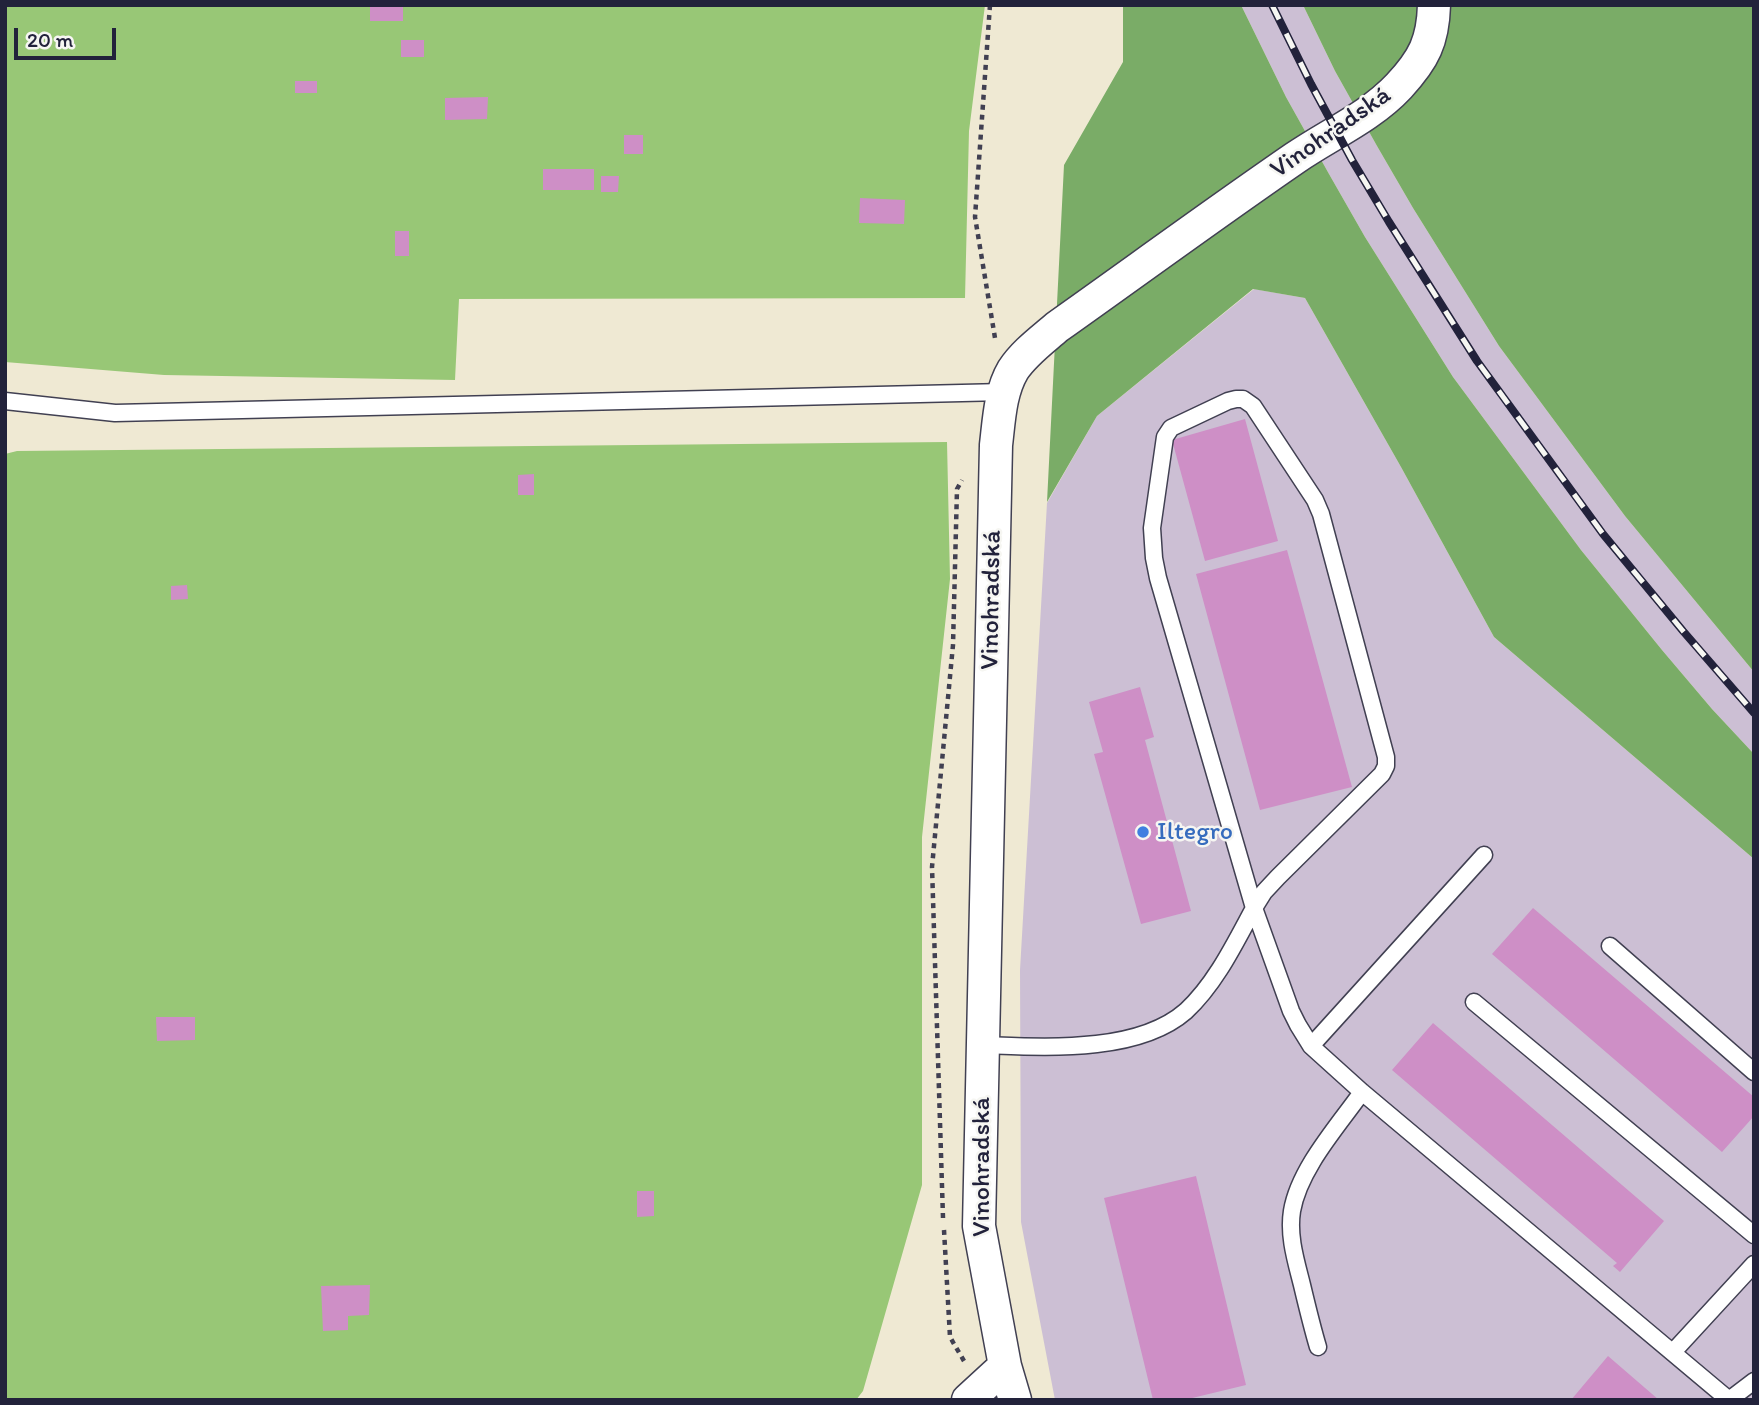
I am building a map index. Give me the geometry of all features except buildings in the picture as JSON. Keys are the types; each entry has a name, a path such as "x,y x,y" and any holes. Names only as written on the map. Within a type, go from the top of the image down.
{"street":[{"name":"Vinohradská","path":"1015,1400 1005,1366 979,1226 996,445 1004,392 1013,370 1028,352 1057,327 1298,156 1374,109 1400,85 1419,61 1430,41 1434,5"},
{"path":"974,1395 1005,1366"}],"lane":[{"path":"5,401 115,413 1004,392"},
{"path":"983,1045 1051,1047 1119,1041 1168,1023 1184,1012 1206,989 1233,948 1254,908 1264,892 1382,774 1386,766 1386,757 1321,514 1309,489 1254,406 1243,399 1228,401 1167,432 1154,512 1152,544 1158,578 1254,908 1291,1011 1311,1046 1362,1092 1729,1400 1754,1381"},
{"path":"1311,1046 1484,855"},
{"path":"1610,946 1754,1072"},
{"path":"1474,1002 1754,1235"},
{"path":"1318,1347 1295,1258 1291,1235 1292,1213 1297,1193 1306,1175 1362,1092"},
{"path":"1672,1352 1754,1264"}],"path":[{"path":"990,5 975,217 995,338"},
{"path":"963,477 957,489 953,645 932,867 944,1236 950,1337 974,1395"}],"shaded area":[{"path":"1241,5 1303,5 1335,71 1377,146 1499,346 1625,516 1754,672 1754,754 1712,709 1581,550 1453,377 1365,237 1329,174 1286,97"},
{"path":"1254,289 1305,298 1494,637 1754,859 1754,1400 1055,1400 1021,1222 1020,970 1047,503 1097,416"}],"green space":[{"path":"5,5 985,5 969,131 965,298 459,299 455,380 164,375 5,362"},
{"path":"1123,5 1241,5 1286,97 1329,174 1365,237 1453,377 1581,550 1712,709 1754,754 1754,859 1494,637 1305,298 1253,289 1097,416 1047,502 1064,165 1123,62"},
{"path":"1303,5 1754,5 1754,672 1625,516 1499,346 1377,146 1335,71"},
{"path":"947,442 950,579 922,837 922,1185 863,1391 856,1400 5,1400 5,454 17,451"}],"railway":[{"path":"1272,5 1352,160 1477,361 1603,534 1754,713"}],"place":[{"name":"Iltegro","path":"1143,832"}]}
